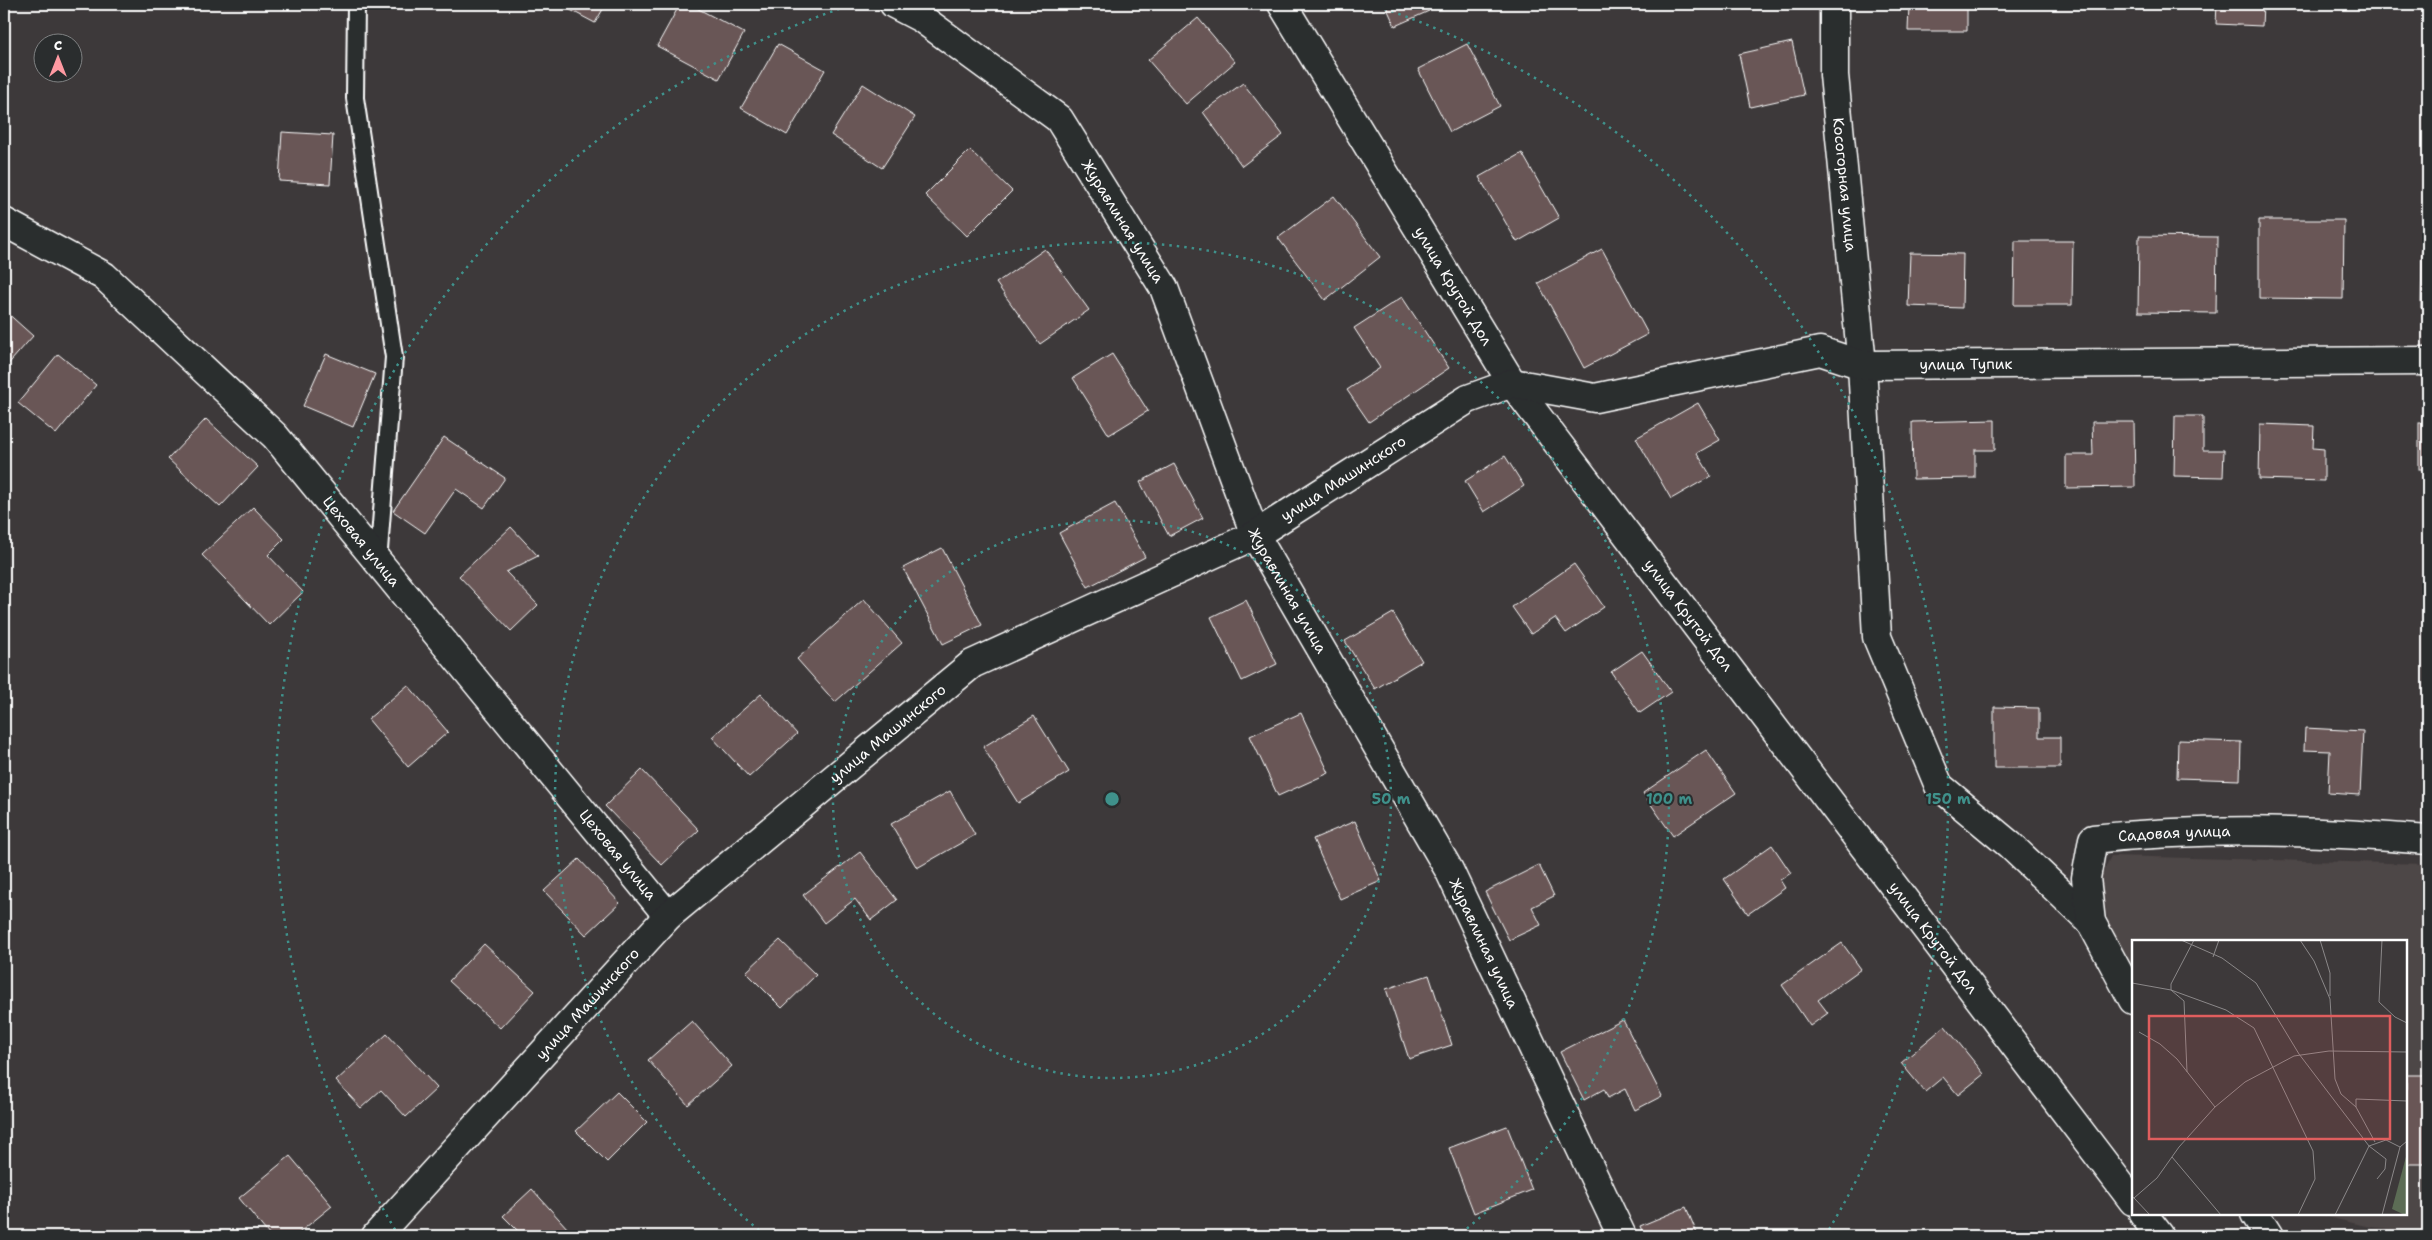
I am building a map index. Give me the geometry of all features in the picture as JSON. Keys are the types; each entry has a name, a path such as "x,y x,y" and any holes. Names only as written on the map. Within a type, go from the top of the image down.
{"street":[{"name":"Журавлиная улица","path":"894,4 921,18 1059,119 1164,288 1255,535 1449,870 1622,1236"},
{"name":"улица Крутой Дол","path":"1282,4 1512,383 2132,1200"},
{"name":"Косогорная улица","path":"1834,4 1834,74 1862,365 1877,637 1939,786 2010,845 2091,922"},
{"name":"Цеховая улица","path":"4,222 104,276 276,436 668,916"},
{"name":"улица Тупик","path":"1512,383 1595,398 1820,350 1862,365 2428,361"},
{"name":"улица Машинского","path":"376,1236 668,916 972,664 1255,535 1468,400 1512,383"},
{"name":"Садовая улица","path":"2132,998 2091,922 2086,878 2093,838 2158,832 2334,832 2428,840"},
{"path":"2144,1215 2160,1236"},
{"path":"2256,1215 2268,1236"}],"lane":[{"path":"356,4 355,98 394,357 378,563"}],"shaded area":[{"path":"2111,856 2428,864 2428,1233 2370,1227 2319,1215 2407,1215 2407,940 2132,940 2132,969 2110,932 2100,878"}],"building":[{"path":"282,4 333,4 333,8"},
{"path":"559,4 606,4 595,23"},
{"path":"680,4 689,4 744,33 719,79 657,46"},
{"path":"1385,4 1425,4 1429,11 1395,26"},
{"path":"1909,4 1967,4 1967,31 1908,31"},
{"path":"2217,4 2263,4 2262,26 2216,24"},
{"path":"1198,18 1235,62 1186,104 1148,60"},
{"path":"1792,42 1804,95 1750,107 1739,54"},
{"path":"778,44 825,70 787,135 741,108"},
{"path":"1467,44 1500,106 1450,132 1418,69"},
{"path":"1243,83 1283,135 1242,166 1203,112"},
{"path":"863,84 915,117 882,168 831,135"},
{"path":"282,132 333,135 330,184 279,181"},
{"path":"970,150 1012,191 967,236 925,195"},
{"path":"1522,153 1559,218 1517,242 1479,177"},
{"path":"1334,196 1380,257 1325,300 1278,238"},
{"path":"2259,220 2344,220 2343,299 2259,298"},
{"path":"2139,236 2217,237 2216,313 2138,312"},
{"path":"2015,241 2073,241 2072,305 2014,305"},
{"path":"1045,249 1089,310 1040,344 996,283"},
{"path":"1602,249 1648,334 1584,368 1538,283"},
{"path":"2422,251 2428,251 2428,308 2421,308"},
{"path":"1910,253 1963,254 1962,308 1908,306"},
{"path":"1402,297 1449,368 1369,422 1347,390 1380,368 1354,328"},
{"path":"4,310 33,336 4,369"},
{"path":"58,354 96,385 56,434 18,403"},
{"path":"326,354 375,374 353,427 303,406"},
{"path":"1112,354 1148,411 1109,435 1073,378"},
{"path":"1698,403 1720,440 1697,453 1711,476 1671,499 1636,438"},
{"path":"2175,416 2203,416 2203,450 2224,450 2223,477 2174,476"},
{"path":"206,419 258,467 220,507 168,459"},
{"path":"1995,420 1995,450 1975,450 1975,478 1913,479 1912,422"},
{"path":"2092,422 2134,422 2135,487 2066,488 2066,455 2093,455"},
{"path":"2419,423 2428,423 2428,469 2419,469"},
{"path":"2260,424 2314,426 2313,448 2324,449 2324,481 2259,479"},
{"path":"444,437 505,478 484,508 456,489 425,533 393,511"},
{"path":"1505,456 1524,486 1484,512 1465,481"},
{"path":"1174,464 1203,518 1169,536 1140,482"},
{"path":"1115,503 1145,557 1088,587 1059,533"},
{"path":"253,507 284,539 268,555 303,592 269,625 202,555"},
{"path":"511,527 538,556 506,572 538,605 511,631 459,576"},
{"path":"942,548 982,625 943,644 903,568"},
{"path":"1574,564 1604,607 1566,633 1555,618 1531,634 1512,607"},
{"path":"864,599 902,643 835,702 797,659"},
{"path":"1246,600 1277,664 1242,681 1211,617"},
{"path":"1393,613 1422,661 1375,689 1345,641"},
{"path":"1642,651 1671,692 1640,713 1611,672"},
{"path":"408,685 448,732 408,767 368,719"},
{"path":"761,694 797,734 749,777 712,737"},
{"path":"1994,707 2039,708 2039,737 2060,737 2060,768 1994,768"},
{"path":"1301,713 1329,773 1278,796 1250,736"},
{"path":"1034,716 1069,772 1018,803 983,747"},
{"path":"2305,728 2363,731 2360,795 2328,793 2330,751 2304,750"},
{"path":"2427,736 2428,793 2426,793"},
{"path":"2178,740 2241,742 2240,780 2177,778"},
{"path":"1706,750 1736,793 1673,836 1643,793"},
{"path":"642,770 699,830 662,865 605,806"},
{"path":"950,791 975,835 917,868 891,824"},
{"path":"1355,821 1381,881 1340,899 1313,839"},
{"path":"1772,845 1791,873 1780,880 1785,888 1748,914 1724,879"},
{"path":"860,852 897,900 871,920 855,899 824,923 803,895"},
{"path":"579,859 620,903 586,935 544,891"},
{"path":"1539,865 1554,896 1532,907 1541,925 1509,940 1485,892"},
{"path":"780,940 816,975 782,1008 746,972"},
{"path":"1842,943 1861,969 1818,1000 1828,1013 1810,1026 1782,985"},
{"path":"484,944 535,991 500,1028 449,981"},
{"path":"1429,975 1452,1045 1409,1059 1386,989"},
{"path":"1623,1020 1662,1096 1635,1110 1625,1089 1608,1098 1604,1089 1584,1100 1560,1052"},
{"path":"692,1021 732,1066 688,1105 648,1060"},
{"path":"1945,1026 1984,1074 1958,1095 1943,1077 1925,1092 1901,1063"},
{"path":"387,1034 437,1088 406,1117 381,1090 361,1108 336,1081"},
{"path":"2407,1075 2428,1075 2428,1164 2407,1164"},
{"path":"617,1092 647,1122 607,1162 576,1131"},
{"path":"1507,1126 1532,1190 1474,1213 1449,1148"},
{"path":"290,1156 332,1206 295,1236 270,1236 239,1198"},
{"path":"532,1189 568,1229 560,1236 523,1236 503,1216"},
{"path":"1686,1207 1698,1236 1644,1236 1640,1226"}]}
